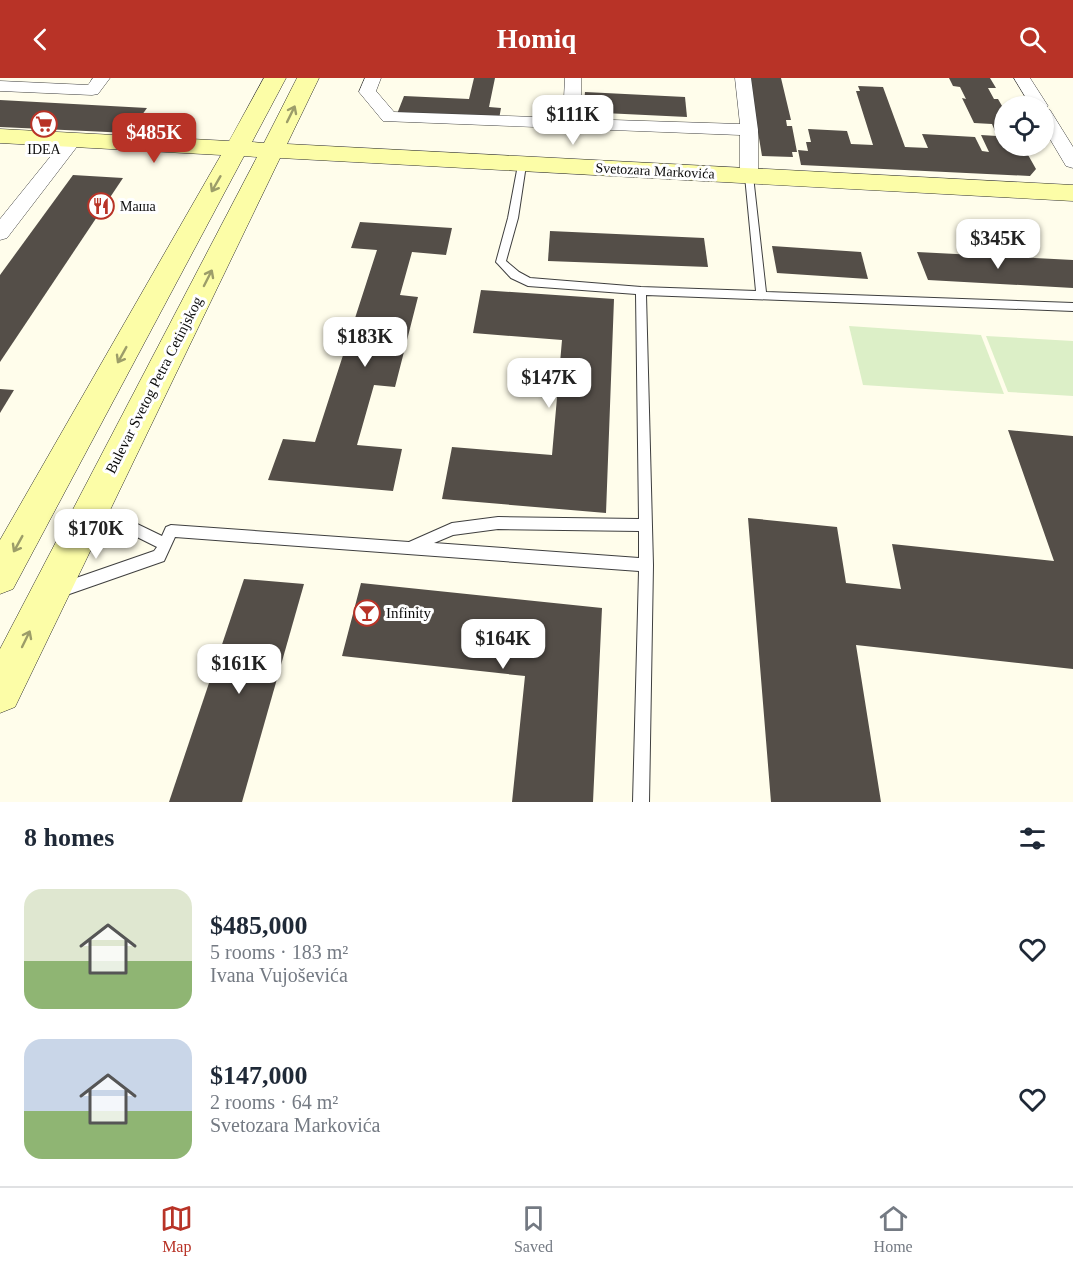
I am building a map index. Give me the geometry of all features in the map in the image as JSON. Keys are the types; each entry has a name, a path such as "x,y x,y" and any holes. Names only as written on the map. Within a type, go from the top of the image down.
{"main road":[{"path":"0,576 275,78"},
{"name":"Bulevar Svetog Petra Cetinjskog","path":"0,692 308,78"},
{"name":"Svetozara Markovića","path":"0,136 1073,193"}],"street":[{"path":"373,78 367,92 389,117 749,130"},
{"path":"572,124 573,78"},
{"path":"743,78 749,130 749,176"},
{"path":"1022,78 1034,96"},
{"path":"0,86 97,84"},
{"path":"1054,131 1073,162"},
{"path":"0,234 74,140"}],"lane":[{"path":"522,165 513,218 501,262 515,275 528,282 641,291 1073,308"},
{"path":"749,176 761,294"},
{"path":"641,291 646,565 641,802"},
{"path":"92,508 162,550"},
{"path":"410,548 452,529 498,523 644,525"},
{"path":"49,594 162,550 171,531 646,565"}],"green space":[{"path":"849,326 981,335 1004,394 863,385"},
{"path":"986,336 1073,341 1073,396 1008,392"}],"building":[{"path":"474,78 495,78 489,107 501,108 499,119 397,114 404,96 469,99"},
{"path":"749,78 781,78 791,120 786,120 787,126 792,126 797,152 792,152 793,157 762,156"},
{"path":"949,78 990,78 996,88 988,88 994,99 994,129 992,124 974,123 962,98 966,99 960,87 953,86"},
{"path":"858,86 883,87 905,147 928,148 922,134 975,137 982,151 989,152 981,135 994,136 994,156 1029,156 1036,169 1030,176 801,165 798,150 808,151 806,142 811,142 808,129 847,131 851,144 873,145 856,91 860,91"},
{"path":"585,92 685,97 687,117 583,112"},
{"path":"0,100 147,108 129,133 0,127"},
{"path":"73,175 123,178 0,362 0,275"},
{"path":"360,222 452,228 446,255 412,252 400,295 418,297 395,387 374,385 357,445 402,449 393,491 268,480 283,439 315,442 377,250 351,248"},
{"path":"550,231 704,238 708,267 548,261"},
{"path":"772,246 861,252 868,279 777,273"},
{"path":"917,252 1073,260 1073,288 928,280"},
{"path":"481,290 614,299 606,513 442,499 452,447 552,455 562,340 473,333"},
{"path":"0,389 14,390 0,413"},
{"path":"1008,430 1073,436 1073,669 856,645 881,802 771,802 748,518 837,527 846,583 901,589 892,544 1054,561"},
{"path":"244,579 304,584 242,802 169,802"},
{"path":"361,583 602,608 593,802 512,802 525,676 342,656"}],"place":[{"name":"IDEA","path":"44,124"},
{"name":"Маша","path":"101,206"},
{"name":"Infinity","path":"367,613"}]}
